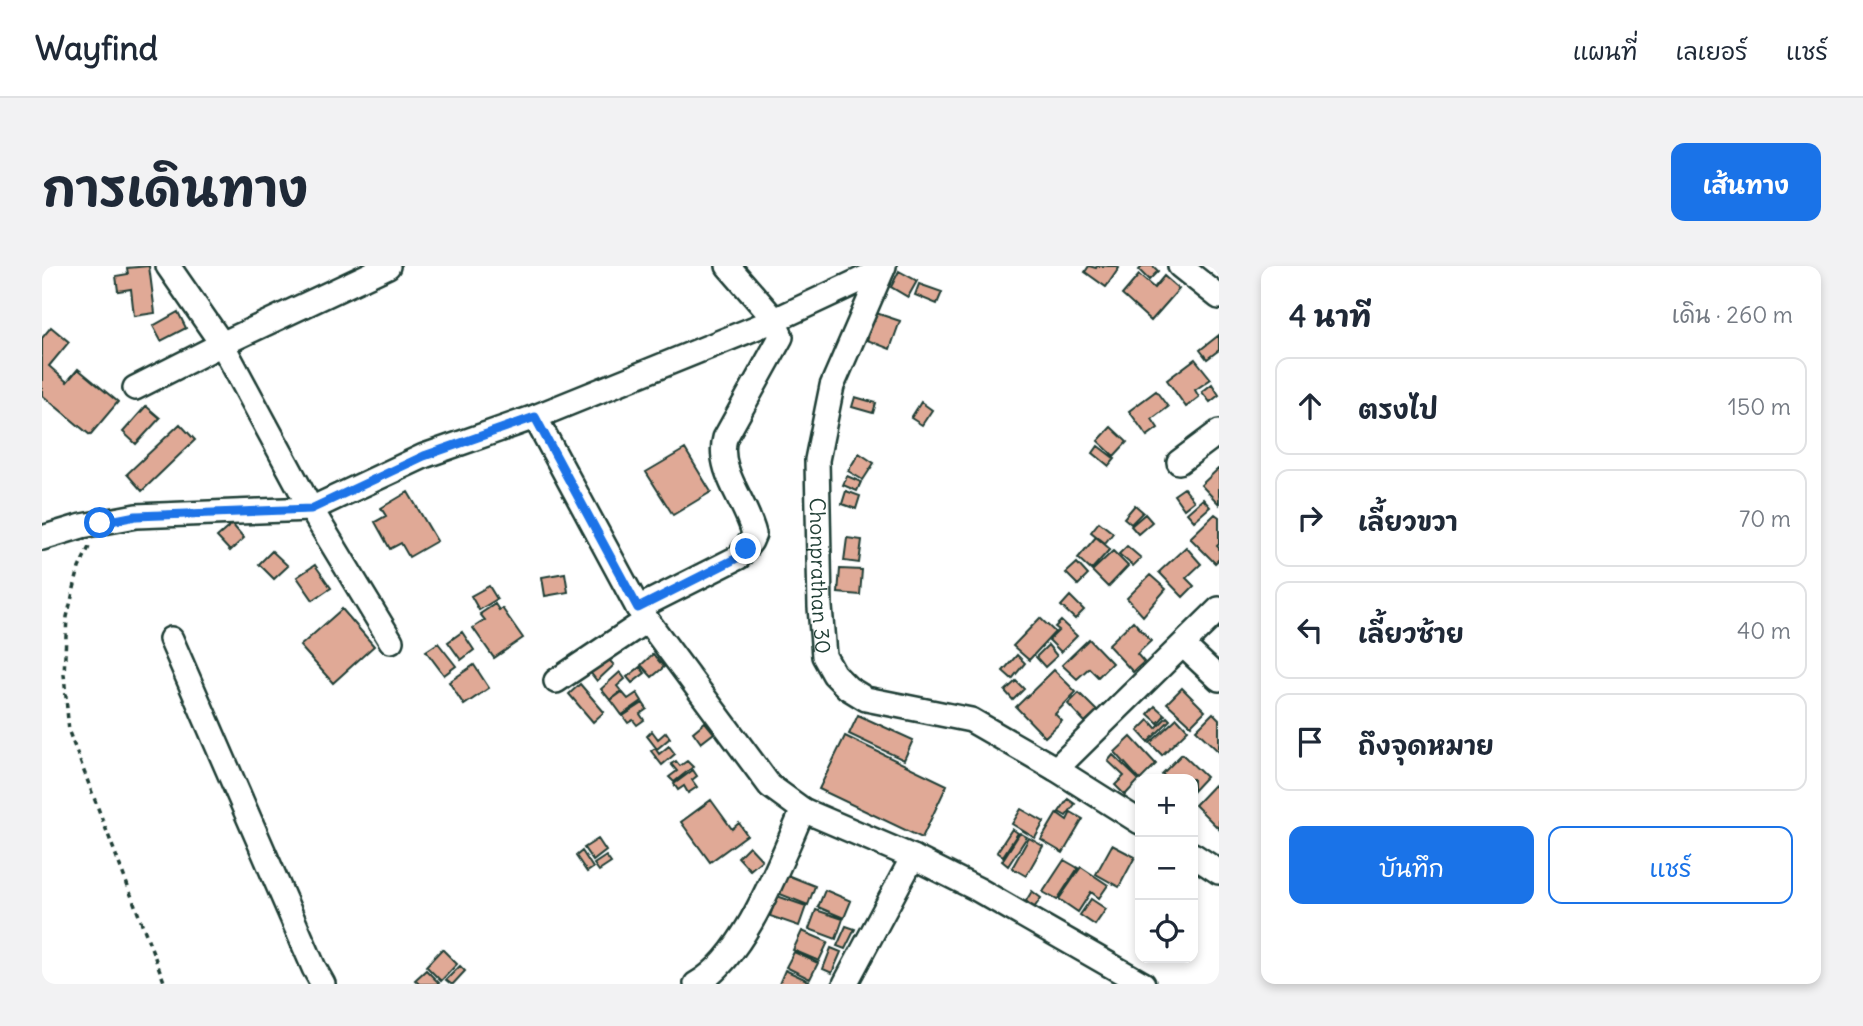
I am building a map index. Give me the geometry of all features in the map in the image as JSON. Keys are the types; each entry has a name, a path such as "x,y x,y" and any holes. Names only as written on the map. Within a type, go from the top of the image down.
{"street":[{"path":"168,266 222,344 311,509 391,641"},
{"path":"135,388 388,266"},
{"path":"556,681 642,614 739,557 754,534 724,461 723,447 725,438 781,337 775,320 728,266"},
{"path":"1180,266 1219,297"},
{"path":"42,538 136,516 311,509 424,456 535,417 775,320 883,268"},
{"name":"Chonprathan 30","path":"883,268 832,386 817,460 820,607 824,656 834,674 848,688 866,699 971,720 1135,819"},
{"path":"535,417 642,614 770,786 803,810 977,889 1143,984"},
{"path":"1179,462 1219,432"},
{"path":"1056,769 1219,608"},
{"path":"171,639 323,984"},
{"path":"1183,645 1219,679"},
{"path":"696,984 706,979 722,963 749,928 803,810"},
{"path":"845,984 913,858"},
{"path":"1198,858 1219,872"}],"path":[{"path":"100,523 79,568 67,617 64,674 69,732 164,984"}],"building":[{"path":"149,266 155,313 134,316 131,289 118,291 116,276 128,274 127,268"},
{"path":"1089,266 1119,268 1106,287 1085,272"},
{"path":"1143,266 1153,266 1158,271 1149,280 1139,270"},
{"path":"899,271 917,281 908,297 891,287"},
{"path":"1139,275 1154,288 1164,276 1179,289 1151,321 1122,295"},
{"path":"919,284 942,292 937,304 915,295"},
{"path":"178,312 186,328 161,341 153,326"},
{"path":"876,313 900,321 890,349 867,340"},
{"path":"51,327 69,342 49,366 67,382 78,369 118,402 90,435 42,395 42,338"},
{"path":"1219,335 1219,350 1207,359 1200,350"},
{"path":"1195,359 1211,379 1195,390 1199,397 1186,407 1167,380"},
{"path":"1212,384 1219,395 1210,402 1202,392"},
{"path":"1156,391 1168,407 1152,419 1158,428 1147,436 1129,411"},
{"path":"855,397 876,403 873,413 852,407"},
{"path":"921,402 932,410 922,425 911,418"},
{"path":"146,406 160,418 136,444 123,432"},
{"path":"180,424 195,440 142,491 127,474"},
{"path":"1111,427 1127,442 1114,456 1098,441"},
{"path":"1098,446 1115,459 1109,466 1093,453"},
{"path":"685,449 711,492 673,515 646,472"},
{"path":"859,453 874,463 863,480 848,471"},
{"path":"1219,469 1219,504 1201,485"},
{"path":"847,476 861,482 857,491 843,485"},
{"path":"1184,488 1194,501 1184,509 1174,495"},
{"path":"846,491 860,496 856,509 842,504"},
{"path":"408,492 437,541 409,557 401,543 390,549 375,522 386,516 381,508"},
{"path":"1203,499 1210,507 1194,521 1187,513"},
{"path":"1135,505 1143,512 1131,524 1124,518"},
{"path":"1145,514 1152,522 1138,534 1131,526"},
{"path":"1215,514 1219,517 1219,559 1215,563 1190,538"},
{"path":"1099,522 1113,533 1105,543 1091,532"},
{"path":"232,524 244,538 230,551 217,537"},
{"path":"1096,537 1110,549 1091,570 1078,558"},
{"path":"847,538 862,540 859,563 844,561"},
{"path":"1127,546 1141,558 1133,566 1119,554"},
{"path":"1186,547 1201,564 1186,578 1194,586 1183,597 1159,572"},
{"path":"272,551 288,566 274,579 259,564"},
{"path":"1113,551 1128,566 1108,587 1092,571"},
{"path":"1077,563 1088,575 1078,585 1066,573"},
{"path":"315,565 331,588 313,600 297,577"},
{"path":"840,569 862,570 860,595 838,593"},
{"path":"565,573 568,592 545,596 542,577"},
{"path":"1150,575 1166,589 1143,616 1127,598"},
{"path":"489,586 497,599 479,610 471,596"},
{"path":"1070,596 1084,610 1075,619 1061,606"},
{"path":"495,604 499,610 502,608 523,638 494,658 473,628 485,620 480,614"},
{"path":"342,609 374,646 333,683 300,646"},
{"path":"1040,618 1055,632 1029,660 1013,646"},
{"path":"1061,621 1077,636 1061,652 1049,640 1059,630 1055,627"},
{"path":"1133,621 1151,641 1137,654 1144,662 1133,672 1108,645"},
{"path":"462,632 474,650 461,660 448,642"},
{"path":"1089,639 1112,663 1098,677 1089,668 1077,679 1062,665"},
{"path":"438,643 456,666 444,675 426,651"},
{"path":"1048,645 1057,656 1045,667 1036,657"},
{"path":"653,654 664,667 652,677 641,665"},
{"path":"1017,655 1025,663 1012,679 1003,671"},
{"path":"606,657 614,665 597,681 590,672"},
{"path":"474,665 489,688 464,705 449,682"},
{"path":"640,667 645,673 632,683 627,677"},
{"path":"1054,670 1076,692 1055,714 1062,721 1045,737 1016,707"},
{"path":"620,672 625,679 617,686 621,691 610,700 601,689"},
{"path":"1016,681 1024,689 1013,700 1005,691"},
{"path":"580,684 604,712 593,722 569,694"},
{"path":"1182,688 1205,711 1191,725 1167,703"},
{"path":"622,692 628,699 637,693 642,701 622,715 611,700"},
{"path":"1079,693 1097,711 1085,722 1068,704"},
{"path":"643,703 647,709 640,714 644,720 637,725 633,720 628,723 623,716"},
{"path":"1155,706 1165,715 1158,723 1148,714"},
{"path":"1213,713 1219,719 1219,752 1196,730"},
{"path":"858,715 913,740 904,760 849,734"},
{"path":"1167,717 1170,720 1148,742 1138,731 1149,720 1156,728"},
{"path":"1177,718 1188,730 1162,755 1150,743"},
{"path":"705,722 714,733 701,743 693,732"},
{"path":"652,731 658,739 666,732 670,738 657,749 647,736"},
{"path":"845,736 947,785 922,838 819,789"},
{"path":"1131,737 1156,764 1146,774 1135,774 1115,752"},
{"path":"669,746 675,754 662,765 651,751 655,748 659,754"},
{"path":"1182,754 1206,777 1198,786 1198,774 1162,774"},
{"path":"1113,755 1135,776 1135,784 1125,795 1115,785 1124,776 1108,761"},
{"path":"676,761 680,766 687,761 693,767 674,782 669,777 677,771 671,764"},
{"path":"693,770 697,776 692,780 697,787 688,793 684,786 678,790 674,784"},
{"path":"1214,785 1219,790 1219,829 1198,808 1198,802"},
{"path":"1068,799 1075,804 1066,816 1059,812"},
{"path":"711,800 732,829 739,823 747,835 710,862 681,822"},
{"path":"1021,809 1044,822 1035,838 1012,824"},
{"path":"1071,812 1083,819 1063,853 1041,840 1057,813 1067,820"},
{"path":"1012,829 1018,833 1003,856 997,852"},
{"path":"1020,833 1027,837 1008,866 1002,861"},
{"path":"1029,838 1043,846 1026,876 1012,868"},
{"path":"598,839 606,851 593,861 584,848"},
{"path":"1112,845 1135,857 1119,887 1096,874"},
{"path":"749,846 762,860 750,870 738,857"},
{"path":"582,851 593,868 587,872 576,856"},
{"path":"606,856 611,863 599,871 594,864"},
{"path":"1064,860 1078,868 1057,900 1043,892"},
{"path":"1081,867 1108,885 1099,898 1091,892 1078,912 1059,899"},
{"path":"787,875 815,886 808,905 780,894"},
{"path":"825,890 851,901 844,918 818,907"},
{"path":"1032,891 1041,898 1034,908 1026,901"},
{"path":"777,896 806,906 799,926 770,916"},
{"path":"1091,899 1106,909 1095,925 1080,915"},
{"path":"816,910 843,919 836,939 809,929"},
{"path":"846,926 855,929 845,949 837,946"},
{"path":"802,931 828,942 819,961 793,950"},
{"path":"831,948 841,952 832,973 823,969"},
{"path":"442,949 457,964 441,981 426,966"},
{"path":"794,952 818,963 810,979 786,967"},
{"path":"460,966 465,971 451,984 446,980"},
{"path":"426,970 438,984 419,984 415,980"},
{"path":"785,970 809,981 808,984 779,984"}],"route":[{"path":"100,523 136,516 311,509 424,456 535,417 638,608 739,557 746,549"}]}
